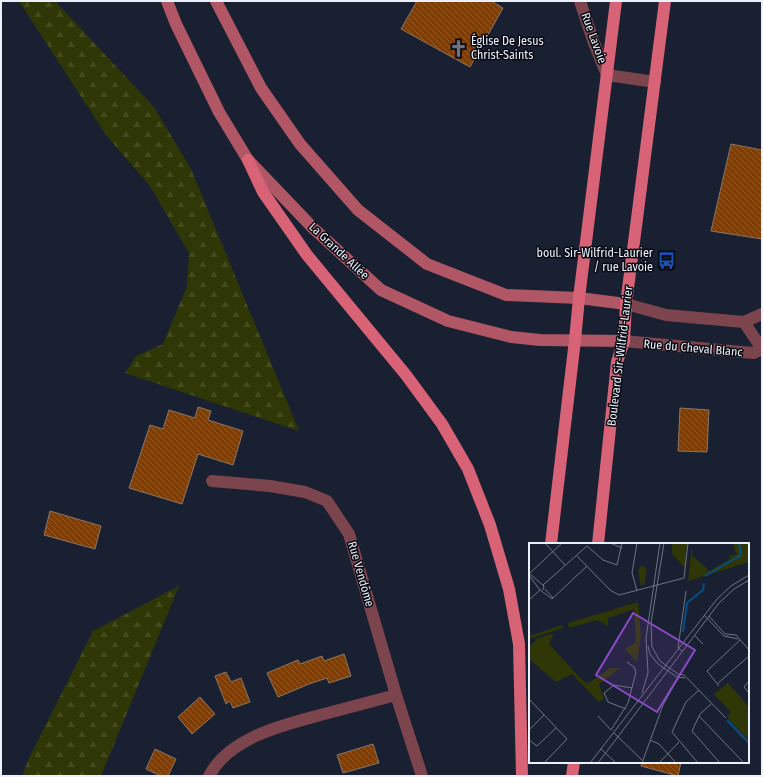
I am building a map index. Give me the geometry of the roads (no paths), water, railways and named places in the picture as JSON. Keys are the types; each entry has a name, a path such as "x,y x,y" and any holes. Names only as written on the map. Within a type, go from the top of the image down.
{"main road":[{"path":"552,543 576,340 579,298 616,1"},
{"name":"Boulevard Sir-Wilfrid-Laurier","path":"598,543 617,362 624,341 626,304 665,1"},
{"path":"248,160 263,192 303,249 406,375 442,424 468,469 490,525 510,596 519,644 523,776"},
{"path":"523,776 529,733"},
{"path":"572,776 574,763"}],"street":[{"name":"La Grande Allée","path":"167,1 176,24 219,112 248,160 313,228 381,290 448,321 511,336 540,340 624,341"},
{"path":"216,1 261,88 300,144 358,210 427,264 506,295 579,298 626,304 666,315 744,322 762,314"},
{"name":"Rue Lavoie","path":"580,1 594,43 607,75 655,82"},
{"path":"744,322 762,349"},
{"name":"Rue du Cheval Blanc","path":"624,341 754,353 762,349"},
{"name":"Rue Vendôme","path":"212,481 270,486 305,492 327,501 349,534 396,695 422,776"},
{"path":"209,776 214,766 237,746 265,731 396,695"}],"place":[{"name":"Église De Jesus Christ-Saints","path":"458,48"},
{"name":"boul. Sir-Wilfrid-Laurier / rue Lavoie","path":"666,260"}]}
